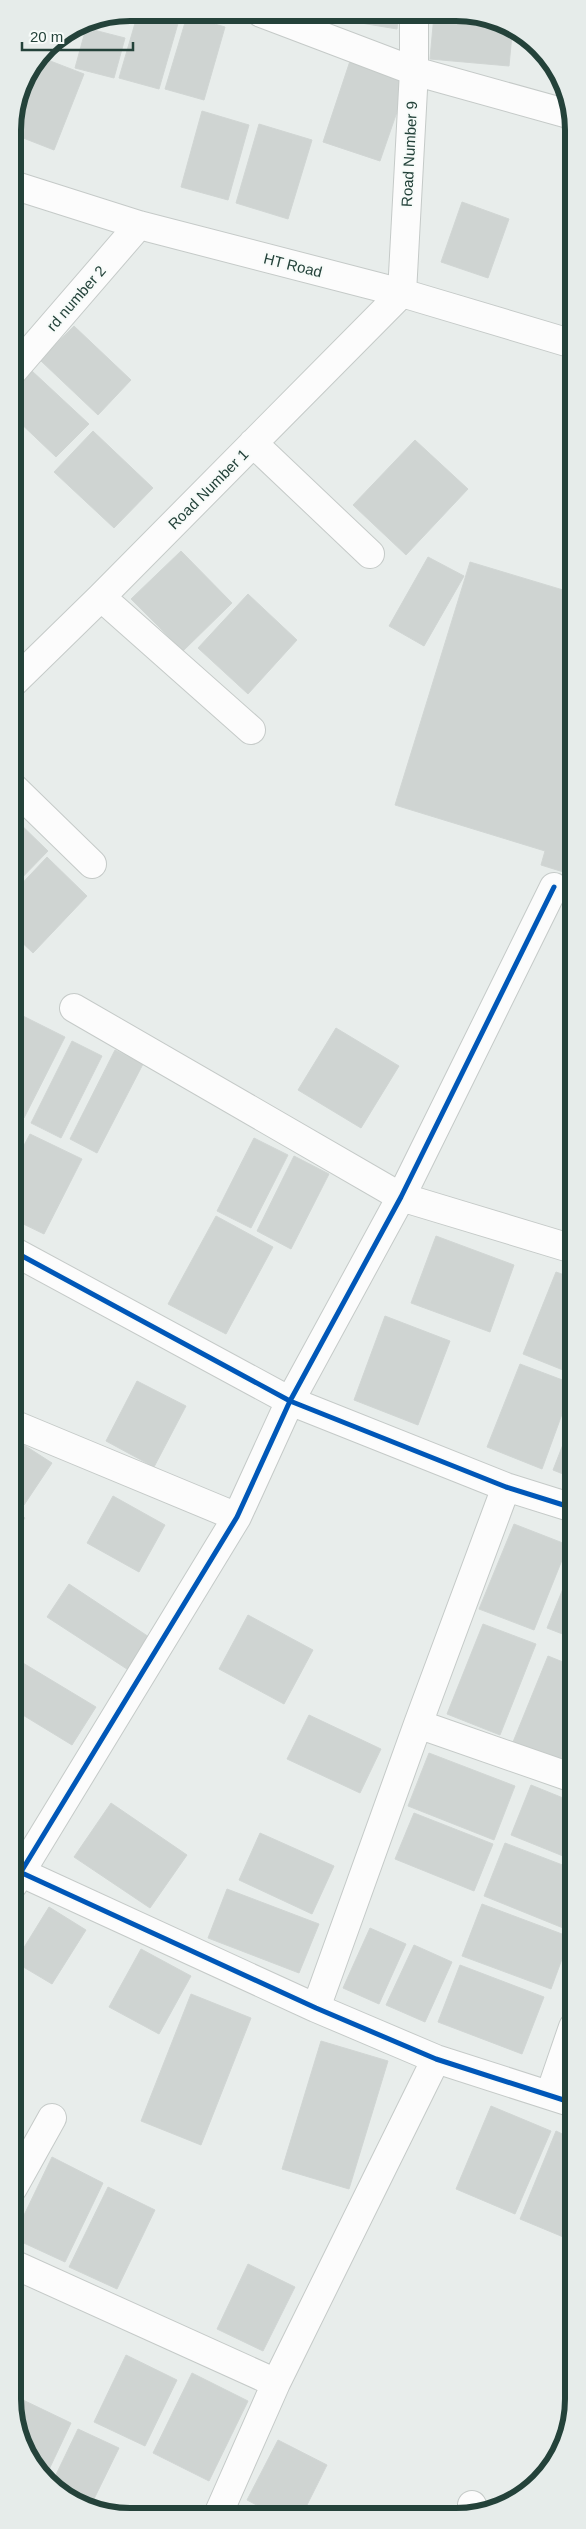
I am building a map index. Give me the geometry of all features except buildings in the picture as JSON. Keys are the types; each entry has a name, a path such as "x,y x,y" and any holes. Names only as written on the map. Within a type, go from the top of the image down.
{"street":[{"path":"282,21 414,70 563,113"},
{"name":"Road Number 9","path":"402,293 414,70 414,21"},
{"name":"HT Road","path":"21,188 139,225 402,293 565,342"},
{"name":"rd number 2","path":"21,362 139,225"},
{"name":"Road Number 1","path":"21,675 402,293"},
{"path":"253,443 370,554"},
{"path":"101,597 251,730"},
{"path":"21,794 92,864"},
{"path":"21,1874 237,1517 290,1401 401,1197 554,887"},
{"path":"74,1008 401,1197 565,1248"},
{"path":"21,1255 290,1401 506,1487 565,1505"},
{"path":"21,1427 237,1517"},
{"path":"316,2008 506,1487"},
{"path":"418,1724 565,1775"},
{"path":"21,1880 436,2059 561,2099 565,2075"},
{"path":"221,2508 276,2383 436,2059"},
{"path":"21,2175 52,2118"},
{"path":"21,2267 276,2383"}],"cycle path":[{"path":"21,1872 237,1517 290,1401 401,1197 554,887"},
{"path":"21,1255 290,1401 506,1487 565,1505"},
{"path":"22,1873 316,2008 436,2059 565,2100"}]}
